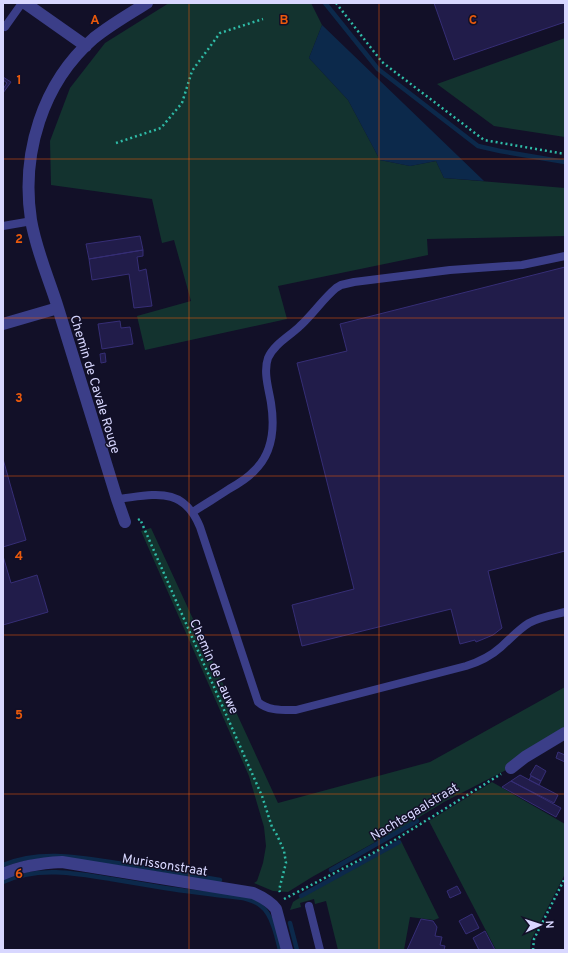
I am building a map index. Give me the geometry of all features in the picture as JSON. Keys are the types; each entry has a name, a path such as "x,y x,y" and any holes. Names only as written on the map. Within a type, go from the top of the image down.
{"street":[{"path":"25,3 86,46"},
{"path":"58,308 37,246 29,195 32,150 39,121 56,84 68,66 86,46 106,29 147,3"},
{"name":"Chemin de Cavale Rouge","path":"3,324 58,308 125,522"},
{"path":"511,768 525,757 565,733"},
{"name":"Murissonstraat","path":"3,874 11,870 38,864 62,862 253,893 266,899 276,909 287,950"}],"lane":[{"path":"3,26 5,27 22,3"},
{"path":"3,226 32,221"},
{"path":"193,512 246,478 259,466 263,460 270,444 273,429 273,416 266,371 266,363 268,358 274,349 299,327 336,288 341,285 354,282 450,270 522,265 565,256"},
{"path":"117,499 164,494 184,502 193,512 200,526 258,702 261,705 273,709 296,710 466,666 491,655 529,623 565,612"},
{"path":"309,906 320,950"}],"path":[{"path":"336,3 382,62 484,140 565,154"},
{"path":"116,143 161,128 182,103 192,71 220,33 263,19"},
{"name":"Chemin de Lauwe","path":"125,522 140,519 262,796 272,827 284,851 286,863 279,890 282,900"},
{"name":"Nachtegaalstraat","path":"282,900 377,851 511,768"},
{"path":"533,950 534,939 565,878"}],"green space":[{"path":"169,3 311,3 322,25 309,58 348,100 380,160 410,166 436,161 444,178 565,188 565,236 427,239 428,255 278,286 287,319 145,350 137,316 191,301 174,240 162,243 152,199 51,185 50,141 70,88 105,43"},
{"path":"565,38 565,137 494,126 437,84"},
{"path":"151,528 278,803 430,762 565,687 565,730 510,768 444,802 288,892 273,891 254,883 257,881 263,863 266,846 264,827 249,776 141,531"},
{"path":"492,782 565,824 565,874 531,940 530,950 496,950 429,821"},
{"path":"401,841 439,918 434,920 410,917 404,950 338,950 326,901 315,904 314,899 300,903 301,907 290,910 293,902 296,900"}],"water":[{"path":"322,25 484,181 444,178 436,161 410,166 380,160 348,100 309,58"}],"building":[{"path":"434,3 565,3 565,22 454,60"},
{"path":"3,77 11,82 3,93 3,89 7,83 3,80"},
{"path":"140,236 143,250 89,259 86,244"},
{"path":"143,250 143,256 137,257 139,271 146,269 152,306 134,308 129,274 92,280 89,259"},
{"path":"565,267 565,551 488,571 502,628 493,635 476,642 475,640 460,644 451,609 302,646 292,605 354,589 297,363 347,351 340,324"},
{"path":"120,321 121,328 130,327 133,344 102,349 98,324"},
{"path":"105,353 106,362 101,363 100,354"},
{"path":"3,459 26,540 3,547"},
{"path":"3,556 11,583 37,575 48,612 3,625"},
{"path":"558,752 565,755 565,762 556,758"},
{"path":"536,765 546,771 541,781 530,775"},
{"path":"520,775 558,795 554,803 511,781"},
{"path":"531,776 541,781 539,785 529,780"},
{"path":"511,781 561,808 556,817 502,787"},
{"path":"457,886 461,893 450,898 447,891"},
{"path":"472,914 479,928 466,934 459,921"},
{"path":"421,919 433,921 437,927 435,936 442,937 440,945 445,946 444,950 407,950"},
{"path":"485,931 495,950 479,950 473,938"}],"waterway":[{"path":"325,3 378,69 478,146 565,162"},
{"path":"331,870 417,821"},
{"path":"301,896 399,842"},
{"path":"3,865 34,857 66,856 220,880"},
{"path":"3,882 29,874 56,872 243,898 257,903 268,914 274,926 280,950"},
{"path":"290,923 297,950"}]}
